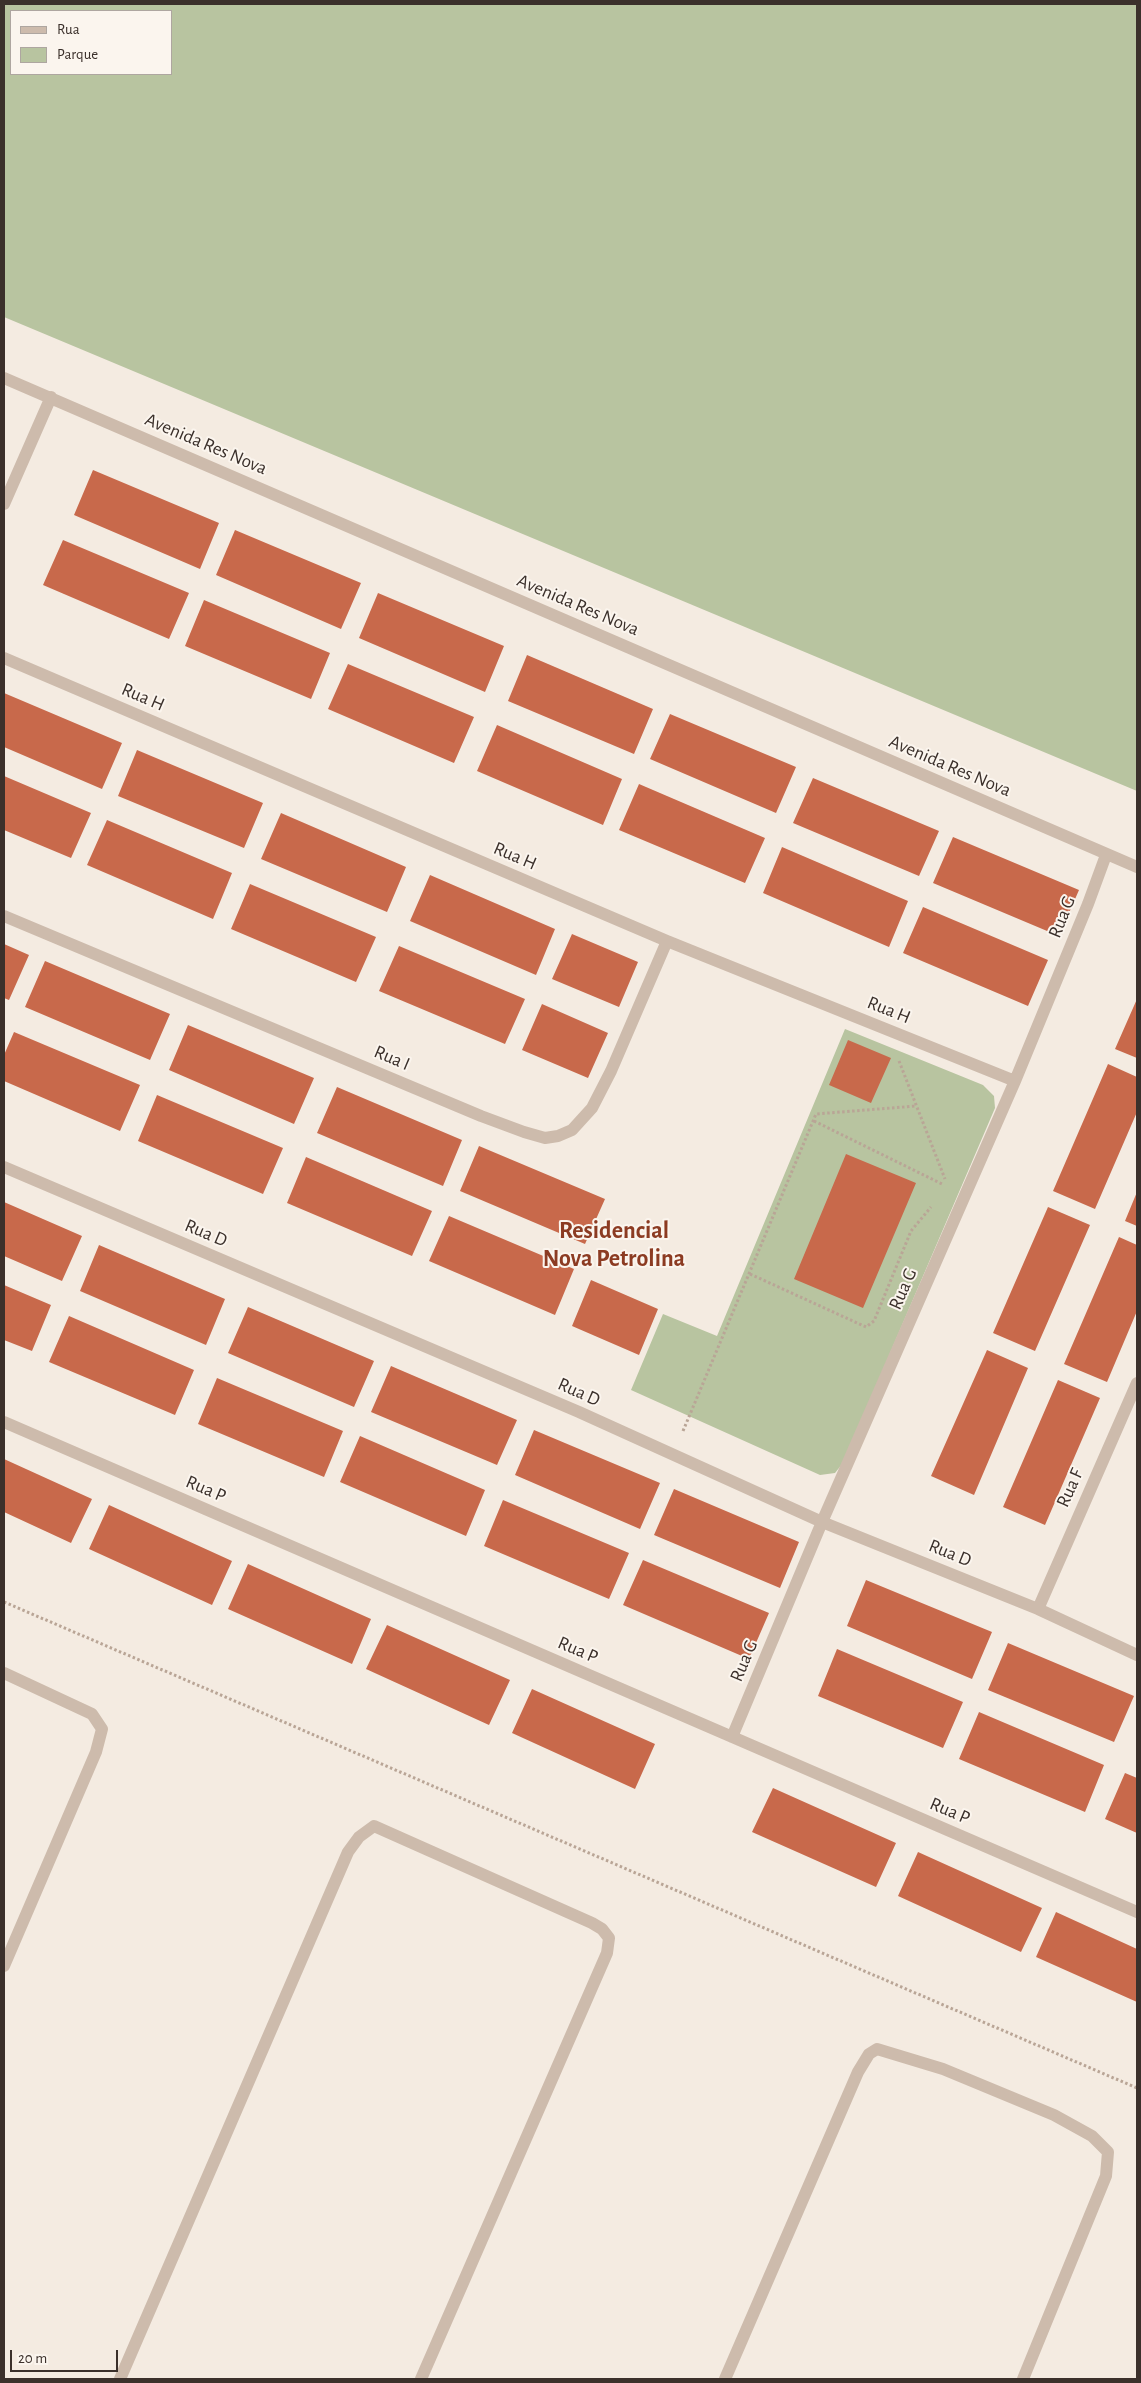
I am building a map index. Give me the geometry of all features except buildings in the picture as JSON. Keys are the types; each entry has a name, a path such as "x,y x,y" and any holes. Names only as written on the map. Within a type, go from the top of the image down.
{"street":[{"name":"Avenida Res Nova","path":"4,378 1137,867"},
{"path":"4,504 51,397"},
{"name":"Rua H","path":"4,658 667,941 1015,1081"},
{"name":"Rua G","path":"732,1737 822,1522 1015,1081 1088,904 1106,855"},
{"name":"Rua I","path":"4,916 481,1116 545,1138 558,1136 572,1130 592,1108 611,1071 667,941"},
{"name":"Rua D","path":"4,1167 561,1404 822,1522 1038,1609 1137,1655"},
{"name":"Rua F","path":"1038,1609 1137,1382"},
{"name":"Rua P","path":"4,1422 1137,1912"},
{"path":"4,1673 92,1714 98,1720 102,1734 4,1966"},
{"path":"120,2379 348,1852 359,1837 374,1826 596,1925 607,1934 609,1942 603,1962 421,2379"},
{"path":"725,2379 858,2072 869,2054 877,2049 943,2070 1054,2115 1092,2136 1108,2152 1106,2176 1023,2379"}],"path":[{"path":"814,1121 949,1187 888,1030"},
{"path":"673,1454 816,1114 820,1112 916,1106"},
{"path":"750,1274 866,1328 874,1322 911,1231 937,1200"},
{"path":"4,1602 1137,2088"}],"green space":[{"path":"4,4 1137,4 1137,791 4,317"},
{"path":"845,1029 983,1085 994,1096 995,1108 843,1463 835,1473 820,1475 631,1390 663,1314 717,1336"}],"district":[{"name":"Residencial Nova Petrolina","path":"614,1245"}]}
